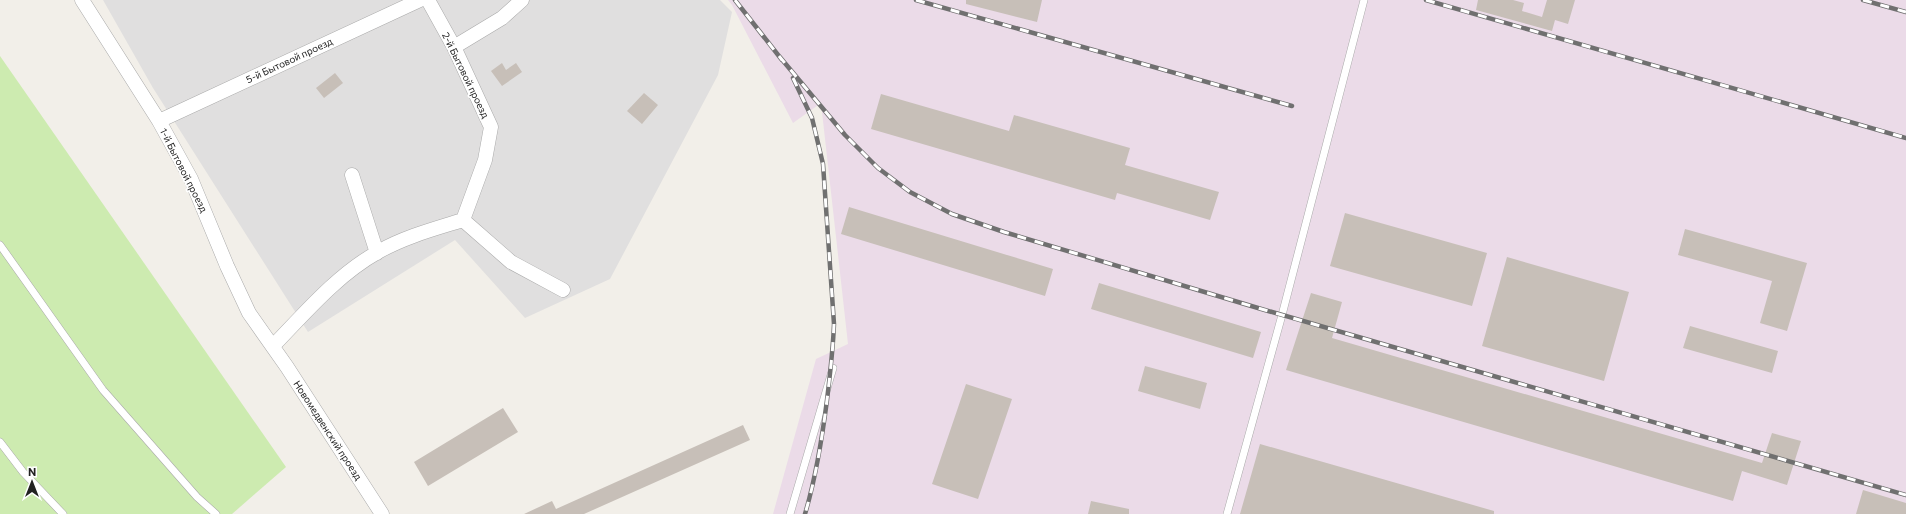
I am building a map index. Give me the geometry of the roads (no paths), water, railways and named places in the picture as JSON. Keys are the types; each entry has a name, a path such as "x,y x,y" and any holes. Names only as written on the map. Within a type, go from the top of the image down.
{"street":[{"name":"1-й Бытовой проезд","path":"82,0 159,121 200,200 227,266 249,313 273,346"},
{"name":"5-й Бытовой проезд","path":"159,121 420,0"},
{"name":"2-й Бытовой проезд","path":"428,0 454,47 491,127 485,160 463,220"},
{"path":"454,47 502,18 522,0"},
{"path":"352,175 377,252"},
{"path":"273,346 341,279 377,252 420,233 463,220 511,262 563,290"},
{"name":"Новомедвенский проезд","path":"273,346 382,514"}],"lane":[{"path":"1226,514 1282,315 1364,0"},
{"path":"0,245 103,390 197,497 216,514"},
{"path":"790,514 832,368"},
{"path":"0,442 23,472 63,514"}],"railway":[{"path":"735,0 782,60"},
{"path":"916,0 1292,106"},
{"path":"1426,0 1906,138"},
{"path":"1863,0 1906,12"},
{"path":"779,56 845,135 878,168 910,192 952,214 1004,232 1258,308 1906,495"},
{"path":"793,78 812,118 823,164 834,324 823,429 805,514"}]}
